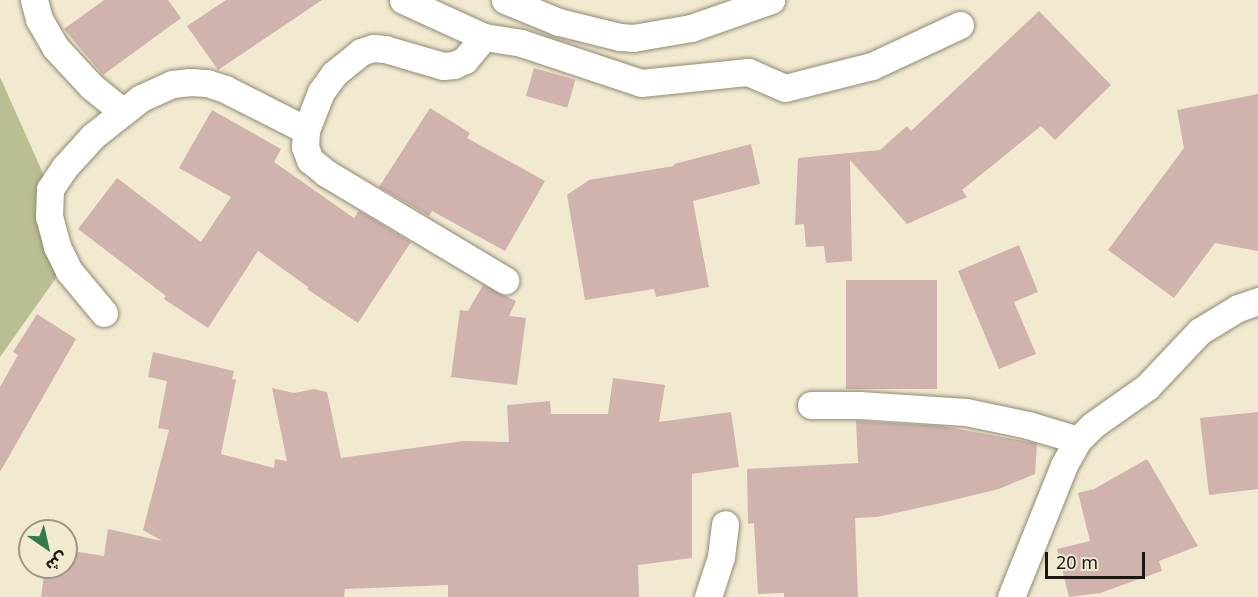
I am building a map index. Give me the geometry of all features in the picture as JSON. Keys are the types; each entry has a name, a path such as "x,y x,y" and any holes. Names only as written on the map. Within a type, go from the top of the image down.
{"street":[{"path":"34,0 39,19 55,47 74,69 122,111"},
{"path":"403,0 484,37 521,43 641,83 748,72 785,88 872,66 960,25"},
{"path":"505,0 559,22 633,38 691,28 771,0"},
{"path":"484,37 465,60 454,65 443,66 385,49 373,48 361,52 349,60 327,83 312,109 306,130 305,147 310,160 326,173 506,280"},
{"path":"104,313 69,272 57,246 49,217 51,189 71,160 93,136 141,98 172,84 207,83 250,100 306,130"},
{"path":"1011,597 1064,465 1078,440 1093,425 1147,387 1200,331 1238,308 1258,301"},
{"path":"811,405 859,405 966,412 1028,425 1078,440"},
{"path":"708,597 721,556 725,524"}],"green space":[{"path":"0,77 66,225 61,271 0,357"}],"building":[{"path":"104,0 168,0 181,18 103,75 64,29"},
{"path":"226,0 322,0 218,70 187,26"},
{"path":"1039,11 1111,85 1055,140 1041,126 962,190 967,197 907,224 850,160 852,261 826,263 824,246 806,247 804,224 795,225 798,158 880,150 907,126 911,131"},
{"path":"534,68 575,80 567,108 526,96"},
{"path":"1258,94 1258,251 1215,243 1174,298 1108,250 1184,148 1177,110"},
{"path":"430,108 470,133 467,138 545,181 505,251 432,211 429,216 379,187"},
{"path":"212,110 281,149 274,162 354,218 359,211 411,242 358,323 307,289 308,287 258,251 208,328 164,299 166,296 78,229 117,178 201,242 231,197 179,168"},
{"path":"751,144 760,184 693,201 709,287 656,297 654,289 585,300 567,195 589,180 674,166 674,164"},
{"path":"1019,245 1038,292 1014,302 1036,354 999,369 958,271"},
{"path":"846,280 937,280 937,389 846,389"},
{"path":"483,285 516,301 509,316 526,318 517,385 451,377 460,310 468,311"},
{"path":"37,314 76,339 0,472 0,387 18,355 13,352"},
{"path":"153,352 234,371 232,379 236,380 221,454 274,468 275,459 287,461 272,388 294,393 314,389 327,392 341,458 464,441 509,442 507,405 550,401 551,414 608,414 613,378 665,385 659,422 731,412 739,467 692,474 692,558 638,565 639,597 448,597 448,585 345,589 344,597 41,597 43,579 78,579 78,552 104,556 108,529 162,541 143,530 169,430 158,428 167,381 148,377"},
{"path":"1258,412 1258,489 1209,495 1200,418"},
{"path":"856,421 942,426 1035,443 1037,444 1035,474 999,489 877,517 855,518 858,597 784,597 784,593 758,594 754,523 748,524 747,469 858,463"},
{"path":"1147,459 1198,546 1159,561 1162,571 1100,593 1069,597 1057,549 1090,541 1078,493 1094,489"}]}
